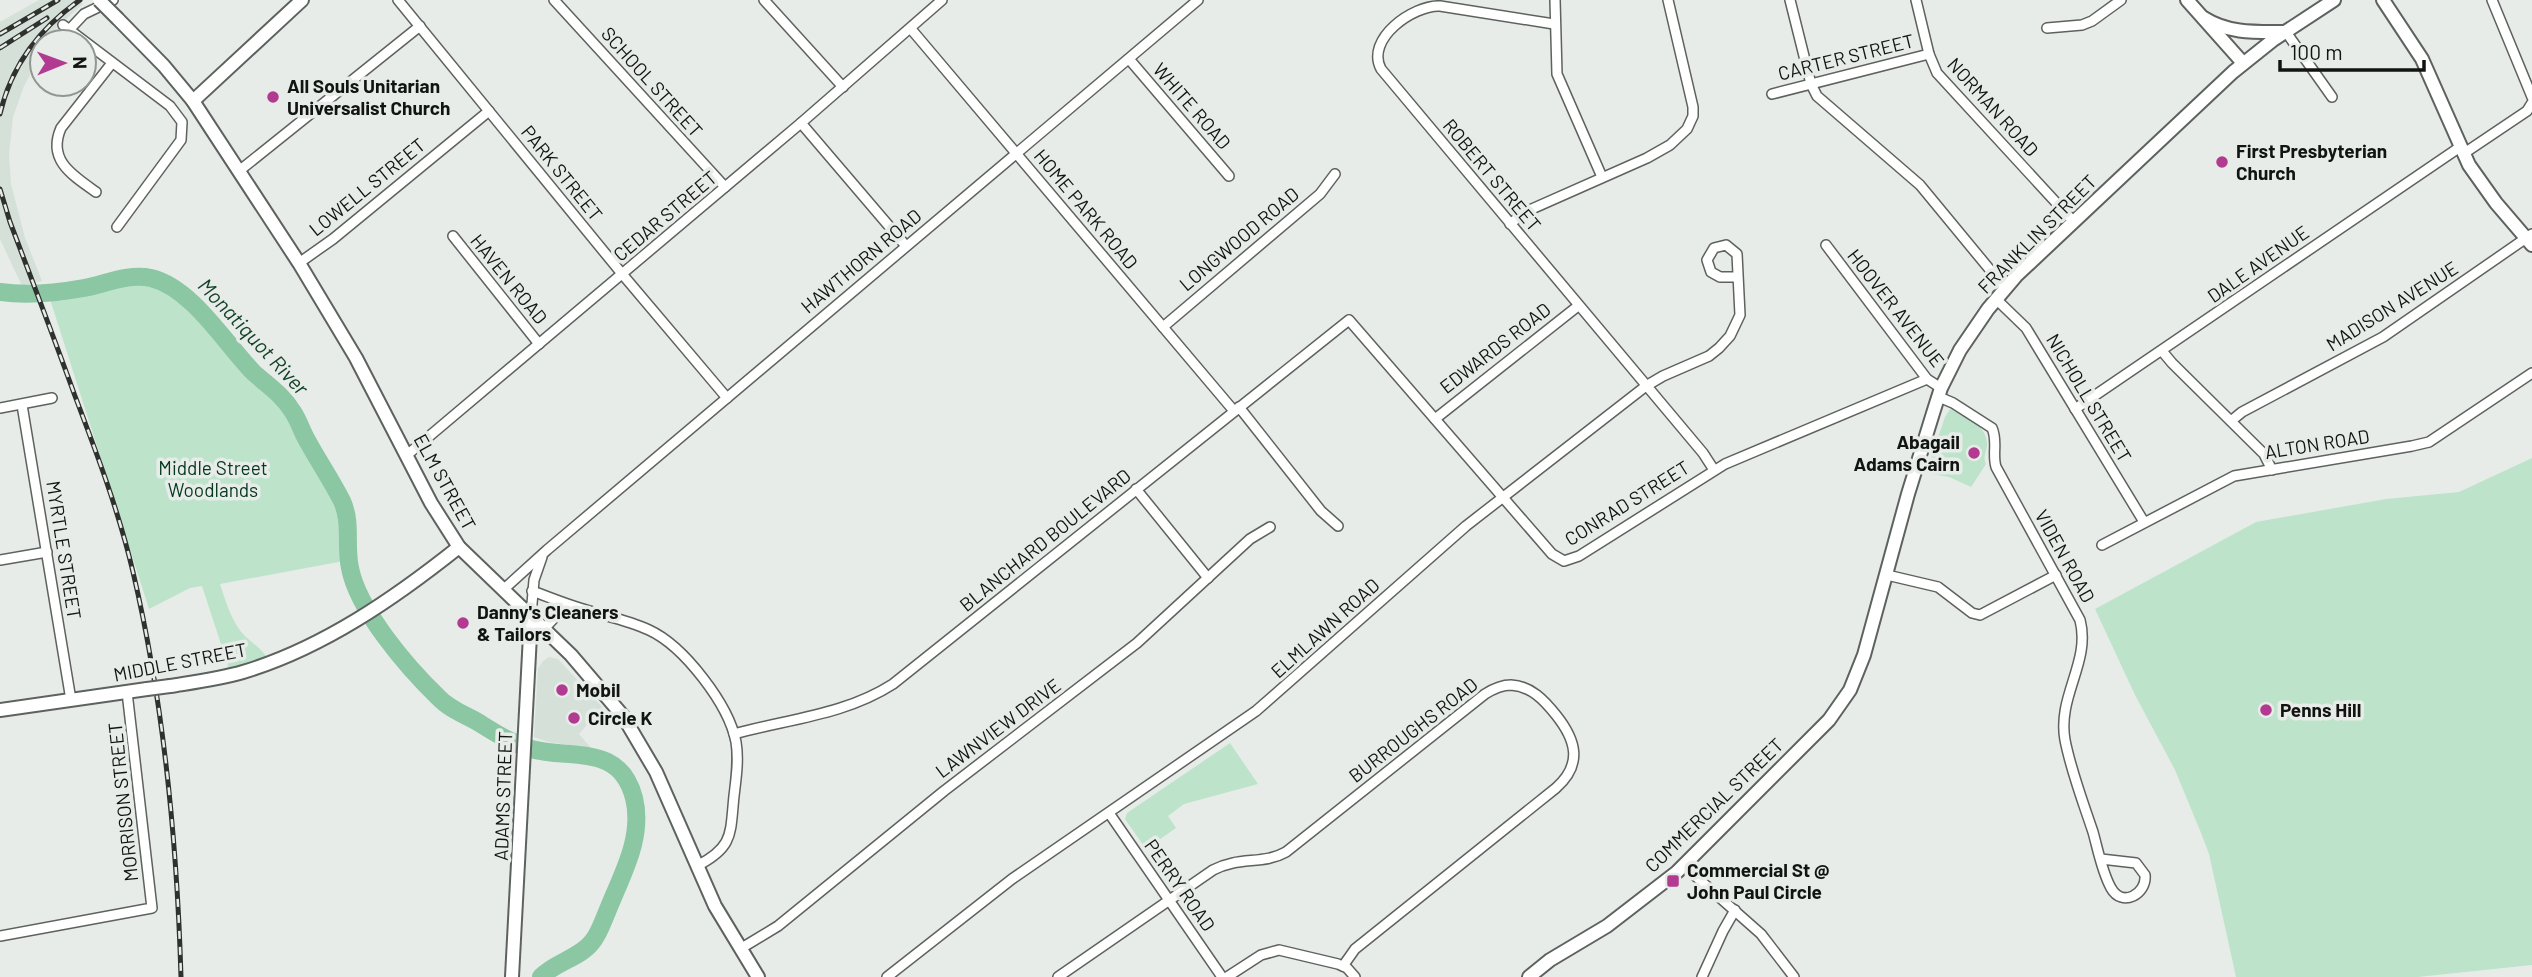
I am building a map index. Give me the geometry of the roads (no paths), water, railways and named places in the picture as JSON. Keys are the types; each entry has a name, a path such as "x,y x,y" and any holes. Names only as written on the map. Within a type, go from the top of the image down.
{"main road":[{"name":"ELM STREET","path":"99,0 164,66 193,101 299,263 347,343 435,511 460,547 592,678 629,724 656,772 715,906 758,977"},
{"path":"193,101 215,84 302,0"},
{"path":"2187,0 2243,63"},
{"name":"FRANKLIN STREET","path":"1876,618 1886,575 1940,393 1960,350 1996,299 2243,63 2334,0"},
{"path":"2383,0 2418,50 2462,151 2484,188 2530,239"},
{"path":"2204,18 2231,30 2286,32"},
{"name":"MIDDLE STREET","path":"0,710 170,686 229,675 264,665 298,650 375,608 460,547"},
{"name":"ADAMS STREET","path":"512,977 531,616"},
{"name":"COMMERCIAL STREET","path":"1529,977 1550,960 1607,926 1684,866 1838,710 1857,673 1876,618"}],"street":[{"path":"113,0 84,14 66,27 175,111 181,118 183,130 179,144 145,186 117,227"},
{"name":"PARK STREET","path":"398,0 622,275 727,398"},
{"name":"SCHOOL STREET","path":"554,0 725,187"},
{"path":"764,0 843,87"},
{"name":"CEDAR STREET","path":"407,455 801,123 942,0"},
{"name":"HAWTHORN ROAD","path":"504,589 1198,0"},
{"path":"1555,0 1555,62 1558,80 1601,177"},
{"path":"1510,224 1525,212 1682,137 1693,116 1693,103 1668,0"},
{"path":"1790,0 1811,84 1824,104 1920,186 2005,288"},
{"name":"NORMAN ROAD","path":"1916,0 1933,67 2074,222"},
{"path":"2047,28 2082,25 2121,0"},
{"path":"2493,0 2532,97"},
{"name":"ROBERT STREET","path":"1554,24 1430,6 1412,12 1385,37 1377,49 1377,58 1381,69 1703,453 1714,470"},
{"path":"239,171 419,26"},
{"name":"HOME PARK ROAD","path":"911,29 1163,327 1237,409 1321,511 1338,526"},
{"path":"2286,32 2332,97"},
{"name":"CARTER STREET","path":"1772,94 1929,54"},
{"name":"WHITE ROAD","path":"1129,59 1229,176"},
{"path":"96,192 61,161 56,152 57,138 64,123 112,62"},
{"name":"DALE AVENUE","path":"2075,409 2462,151 2527,111 2532,103"},
{"name":"LOWELL STREET","path":"299,263 333,239 489,111"},
{"path":"801,123 906,246"},
{"name":"LONGWOOD ROAD","path":"1163,327 1320,194 1335,174"},
{"name":"HAVEN ROAD","path":"453,236 539,344"},
{"name":"MADISON AVENUE","path":"2231,421 2242,412 2383,337 2530,239"},
{"name":"HOOVER AVENUE","path":"1826,245 1940,393"},
{"name":"ELMLAWN ROAD","path":"887,977 1012,879 1263,706 1466,526 1646,386 1709,356 1727,340 1736,326 1741,309 1737,277"},
{"name":"NICHOLL STREET","path":"1996,299 2023,324 2144,523"},
{"name":"EDWARDS ROAD","path":"1435,419 1578,306"},
{"name":"CONRAD STREET","path":"1349,320 1555,557 1567,561 1714,470 1927,379"},
{"name":"BLANCHARD BOULEVARD","path":"734,734 844,708 885,689 1349,320"},
{"path":"2162,351 2264,454 2272,470"},
{"name":"ALTON ROAD","path":"2102,545 2228,478 2423,444 2443,434 2532,373"},
{"name":"VIDEN ROAD","path":"1940,393 1992,428 1995,436 1993,453 1996,467 2081,625 2082,652 2067,696 2064,729 2101,859 2110,886 2119,896 2131,897 2144,887 2145,875 2133,861 2101,859"},
{"path":"0,408 52,398"},
{"name":"MYRTLE STREET","path":"22,405 71,700"},
{"path":"1136,489 1208,578"},
{"name":"LAWNVIEW DRIVE","path":"740,949 778,926 934,799 1127,651 1250,539 1270,527"},
{"name":"HAWTHORN ROAD","path":"531,616 532,591 538,565 547,550"},
{"path":"0,560 47,552"},
{"path":"1886,575 1938,587 1980,615 2056,575"},
{"path":"532,591 643,627 666,640 713,693 726,714 734,734 737,764 729,836 719,853 697,866"},
{"path":"544,629 558,614 578,608"},
{"name":"BURROUGHS ROAD","path":"1058,977 1207,873 1224,864 1271,858 1286,852 1490,691 1510,685 1535,693 1550,707 1572,739 1573,760 1564,780 1356,949 1343,966"},
{"name":"MORRISON STREET","path":"0,936 152,908 127,692"},
{"name":"PERRY ROAD","path":"1109,813 1224,977"},
{"path":"1684,866 1772,946 1794,977"},
{"path":"1702,977 1735,910"},
{"path":"1224,977 1274,950 1343,966 1355,977"}],"waterway":[{"name":"Monatiquot River","path":"0,292 52,293 142,277 166,284 180,293 194,304 253,372 280,395 293,412 345,509 350,568 363,602 385,637 412,670 446,704 509,740 531,749 593,757 618,769 634,798 636,813 634,842 624,871 594,939 587,947 541,977"}],"railway":[{"path":"0,34 58,0"},
{"path":"0,114 12,80 29,50 52,23 80,0"},
{"path":"0,48 47,18"},
{"path":"0,189 107,483 133,572 153,672 167,773 181,977"}],"place":[{"name":"All Souls Unitarian Universalist Church","path":"273,97"},
{"name":"First Presbyterian Church","path":"2222,162"},
{"name":"Abagail Adams Cairn","path":"1974,453"},
{"name":"Danny's Cleaners & Tailors","path":"463,623"},
{"name":"Mobil","path":"562,690"},
{"name":"Penns Hill","path":"2266,710"},
{"name":"Circle K","path":"574,718"},
{"name":"Commercial St @ John Paul Circle","path":"1673,881"}],"park label":[{"name":"Middle Street Woodlands","path":"213,479"}]}
